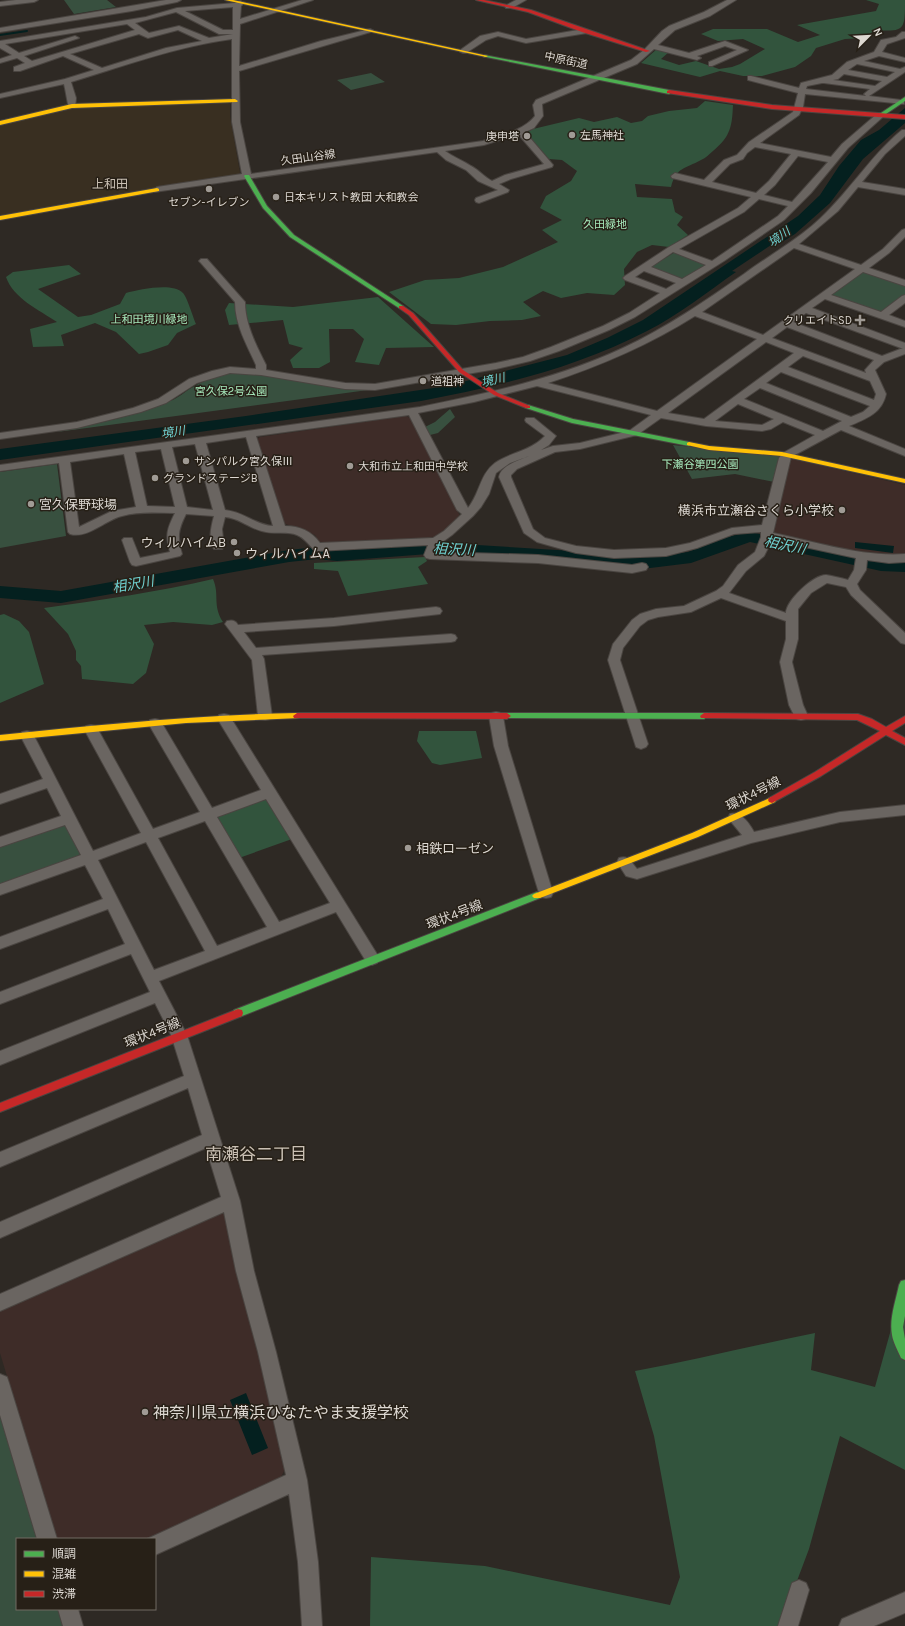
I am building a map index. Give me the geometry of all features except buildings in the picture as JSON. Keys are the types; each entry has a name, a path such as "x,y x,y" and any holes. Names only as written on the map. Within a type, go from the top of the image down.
{"street":[{"path":"0,4 34,0"},
{"path":"0,30 120,11 177,0"},
{"name":"中原街道","path":"227,0 238,4 593,78 710,99 798,110 905,117"},
{"path":"236,23 309,0"},
{"path":"478,0 509,6 546,17 584,31 689,56 724,68"},
{"path":"509,6 522,0"},
{"path":"593,78 634,62 672,28 707,14 732,0"},
{"path":"0,44 132,22 177,10 238,4 235,70 236,122 247,176 265,207 292,236 395,302 411,314 463,373 494,393 572,421 719,449 787,455 905,481"},
{"path":"177,10 222,32 236,34"},
{"path":"120,11 140,31 148,36 179,28 209,41"},
{"path":"49,22 60,33"},
{"path":"17,69 90,45 140,31"},
{"path":"463,51 483,38 498,34 526,41 584,31"},
{"path":"235,70 324,43 370,32"},
{"path":"0,96 67,82 100,70 169,50 236,34"},
{"path":"884,42 903,38 905,35"},
{"path":"0,61 75,38 90,45"},
{"path":"884,42 898,46"},
{"path":"878,53 884,42"},
{"path":"689,56 725,43 744,50 712,64"},
{"path":"0,44 31,64"},
{"path":"706,183 727,162 740,157 752,144 788,119 798,110 801,91 804,85 834,77 855,62 878,53 905,60"},
{"path":"64,54 100,70"},
{"path":"855,62 903,70"},
{"path":"863,98 903,70"},
{"path":"842,71 889,80"},
{"name":"久田山谷線","path":"0,218 156,190 439,150 484,142 520,131 536,122 539,116 537,105 539,102 593,78"},
{"path":"752,78 801,91 903,101"},
{"path":"819,81 876,88"},
{"path":"67,82 72,98 72,106"},
{"path":"0,123 72,106 235,101"},
{"path":"0,436 77,425 137,410 162,401 193,381 230,370 260,372 345,386 375,387 463,373 526,359 555,349 606,328 632,315 713,264 780,218 808,192 832,160 845,146 903,101"},
{"path":"492,184 508,177 549,165 520,131"},
{"path":"0,468 412,411 537,383 576,371 626,350 658,334 694,312 793,245 825,220 850,194 856,184 883,151 905,132"},
{"path":"752,144 832,160"},
{"path":"439,150 449,158 468,168 481,179 506,190 480,200"},
{"path":"668,293 628,278 672,249 741,210 772,183 796,153"},
{"path":"675,176 795,205"},
{"path":"856,184 905,192"},
{"path":"905,232 886,251 632,433 580,446 554,449 508,470 506,477 528,531 541,540 570,548 614,554 666,552 693,546 732,531 767,536 861,559 905,558"},
{"path":"793,245 862,268 903,279"},
{"path":"672,249 713,264"},
{"path":"204,261 240,302 240,312 248,338 261,365 260,372"},
{"path":"644,268 684,283"},
{"path":"824,296 905,324"},
{"path":"882,316 905,298"},
{"path":"805,309 903,352"},
{"path":"694,312 873,379"},
{"path":"786,323 882,359"},
{"path":"707,422 802,352"},
{"path":"641,744 614,660 617,647 636,622 648,614 687,609 720,594 727,589 742,568 757,558 767,536 784,458 840,426 867,414 877,405 881,394 870,370 872,365 882,359 903,352"},
{"path":"780,368 877,405"},
{"path":"537,383 660,414 732,427 762,428 767,427 783,418"},
{"path":"759,384 851,421"},
{"path":"737,400 824,435"},
{"path":"538,410 528,421 551,436 545,444 506,461 493,470 482,496 469,514 433,547 430,555 538,559 632,568 642,567"},
{"path":"412,411 463,510 469,514"},
{"path":"840,426 905,453"},
{"path":"250,434 280,528"},
{"path":"200,441 220,514 216,529 218,547"},
{"path":"128,540 136,562 176,554 174,529 182,510 166,445"},
{"path":"129,450 142,510"},
{"path":"64,460 74,532 86,530 113,514 132,510 182,510 235,516 266,529 280,528 294,530 308,535 317,547 433,547"},
{"path":"851,584 860,570 861,559"},
{"path":"801,716 796,705 786,662 792,639 792,608 806,590 825,579 851,584"},
{"path":"851,584 855,592 905,640"},
{"path":"720,594 791,619"},
{"path":"265,716 258,659 232,626 334,622 436,611"},
{"path":"253,652 451,638"},
{"path":"0,738 155,723 265,716 632,715 858,717 868,720 905,742"},
{"path":"496,716 501,746 546,893"},
{"path":"224,718 372,959"},
{"name":"環状4号線","path":"0,1108 179,1035 695,835 735,818 818,774 905,719"},
{"path":"155,723 276,930"},
{"path":"91,729 214,954"},
{"path":"27,735 179,1035 194,1079 231,1201 246,1270 297,1480 308,1562 312,1626"},
{"path":"0,799 50,782"},
{"path":"0,890 270,792"},
{"path":"624,862 631,872 637,874 750,838 840,817 905,810"},
{"path":"0,842 69,818"},
{"path":"735,818 745,828 750,838"},
{"path":"0,943 112,902"},
{"path":"150,978 339,905"},
{"path":"0,998 134,947"},
{"path":"0,1058 158,995"},
{"path":"0,1160 194,1079"},
{"path":"0,1230 212,1138"},
{"path":"0,1303 231,1201"},
{"path":"905,1285 897,1327 898,1336 905,1354"},
{"path":"1,1392 47,1538"},
{"path":"156,1545 297,1480"},
{"path":"788,1626 799,1590"},
{"path":"850,1626 905,1602"},
{"path":"68,1610 73,1626"}],"shaded area":[{"path":"230,104 230,116 240,173 237,175 0,215 0,124 72,108"},
{"name":"大和市立上和田中学校","path":"405,416 411,418 460,516 438,536 430,538 323,545 319,543 315,535 283,523 256,440 260,437"},
{"name":"横浜市立瀬谷さくら小学校","path":"793,459 905,485 905,556 851,552 778,536 774,532 789,461"},
{"name":"神奈川県立横浜ひなたやま支援学校","path":"221,1213 228,1216 285,1469 281,1477 149,1538 56,1538 0,1353 0,1311"}],"green space":[{"path":"64,0 107,0 116,7 74,14"},
{"path":"866,0 905,0 905,18 901,27 898,29 885,31 875,30 864,38 845,39 816,48 811,56 795,67 762,76 743,76 720,71 700,77 641,63 657,49 669,52 661,59 679,65 696,61 719,69 732,67 765,49 743,39 718,41 701,34 713,29 767,29 798,42 820,35 797,25 876,11 879,4"},
{"path":"371,73 385,82 351,90 337,80"},
{"name":"久田緑地","path":"705,101 733,105 731,125 727,135 719,146 704,158 678,172 671,187 635,184 637,197 672,199 675,212 683,217 677,225 688,235 669,247 652,245 637,252 624,269 625,285 614,295 587,293 561,298 543,291 523,302 541,316 522,320 490,321 456,325 431,324 389,292 425,280 459,278 503,267 558,242 542,230 562,220 540,208 546,196 571,181 577,171 562,160 549,159 526,133 533,129 579,118 594,122 617,117 631,123 642,121 648,116 669,111 697,108"},
{"path":"675,252 707,264 683,279 651,267"},
{"name":"上和田境川緑地","path":"69,265 81,274 38,289 78,317 91,315 120,304 126,293 164,287 178,290 185,295 196,324 177,333 168,345 139,354 116,332 95,323 61,335 64,346 33,347 30,329 57,322 20,297 9,284 6,277 13,272"},
{"path":"865,269 905,283 905,295 881,314 829,295"},
{"path":"378,297 434,347 386,348 379,365 355,362 364,339 353,329 329,329 330,362 319,368 293,368 290,360 303,348 289,344 283,320 229,325 225,310 229,303 293,307"},
{"name":"宮久保2号公園","path":"246,372 345,388 368,390 57,432 115,419 157,407 173,400 187,390 212,378 232,373"},
{"path":"450,409 455,417 438,433 430,435 425,427 435,422"},
{"name":"下瀬谷第四公園","path":"673,445 782,456 774,482 735,474 692,479"},
{"name":"宮久保野球場","path":"57,464 66,536 0,548 0,472"},
{"path":"425,557 427,561 418,567 428,584 348,596 338,571 314,569 314,563"},
{"path":"213,579 216,590 218,610 223,622 212,625 173,622 144,625 154,644 146,673 133,684 82,679 81,666 76,660 76,651 68,634 44,608 150,592"},
{"path":"4,614 19,621 29,632 44,684 0,703 0,615"},
{"path":"419,731 476,731 482,758 440,765 432,763 417,741"},
{"path":"266,798 292,839 239,858 214,816"},
{"path":"66,824 80,854 78,857 0,885 0,844"},
{"path":"905,1279 905,1470 840,1436 809,1549 780,1626 370,1626 371,1557 485,1566 670,1605 680,1577 654,1436 635,1371 815,1333 811,1370 875,1387"},
{"path":"0,1412 39,1538 16,1538 16,1610 60,1610 65,1626 0,1626"}],"water":[{"name":"境川","path":"905,108 905,123 863,159 830,203 795,234 782,242 777,241 732,271 736,272 659,325 593,355 508,382 421,401 0,460 0,449 246,416 447,386 567,355 607,338 643,320 798,216 820,195 839,166 861,140 879,130"},
{"path":"855,542 894,546 893,553 855,548"},
{"path":"246,1393 268,1448 252,1455 230,1400"}],"waterway":[{"path":"0,35 27,31"},
{"name":"相沢川","path":"0,592 61,597 289,556 317,553 337,555 428,548 573,557 599,562 634,564 691,557 733,541 750,537 881,565 905,566"}],"traffic: fast":[{"path":"486,56 669,92"},
{"path":"881,115 905,99"},
{"path":"247,176 265,207 292,236 401,307"},
{"path":"528,407 572,421 689,444"},
{"path":"507,716 704,716"},
{"path":"238,1013 537,896"},
{"path":"905,1285 897,1327 898,1336 905,1354"}],"traffic: slow":[{"path":"227,0 486,56"},
{"path":"0,123 72,106 235,101"},
{"path":"0,218 157,190"},
{"path":"689,444 709,448 782,454 905,481"},
{"path":"0,738 186,720 297,716"},
{"path":"537,896 695,835 772,800"}],"traffic: jam":[{"path":"478,0 529,11 584,31 648,51"},
{"path":"669,92 772,107 905,117"},
{"path":"401,307 411,314 461,371 496,394 528,407"},
{"path":"297,716 507,716"},
{"path":"704,716 858,717 869,721 905,742"},
{"path":"772,800 818,774 905,719"},
{"path":"0,1108 238,1013"}],"place":[{"name":"左馬神社","path":"572,135"},
{"name":"庚申塔","path":"527,136"},
{"name":"セブン-イレブン","path":"209,189"},
{"name":"日本キリスト教団 大和教会","path":"276,197"},
{"name":"クリエイトSD","path":"860,320"},
{"name":"道祖神","path":"423,381"},
{"name":"サンパルク宮久保Ⅲ","path":"186,461"},
{"name":"大和市立上和田中学校","path":"350,466"},
{"name":"グランドステージB","path":"155,478"},
{"name":"宮久保野球場","path":"31,504"},
{"name":"横浜市立瀬谷さくら小学校","path":"842,510"},
{"name":"ウィルハイムB","path":"234,542"},
{"name":"ウィルハイムA","path":"237,553"},
{"name":"相鉄ローゼン","path":"408,848"},
{"name":"神奈川県立横浜ひなたやま支援学校","path":"145,1412"}],"district":[{"name":"上和田","path":"110,184"},
{"name":"南瀬谷二丁目","path":"256,1154"}]}
